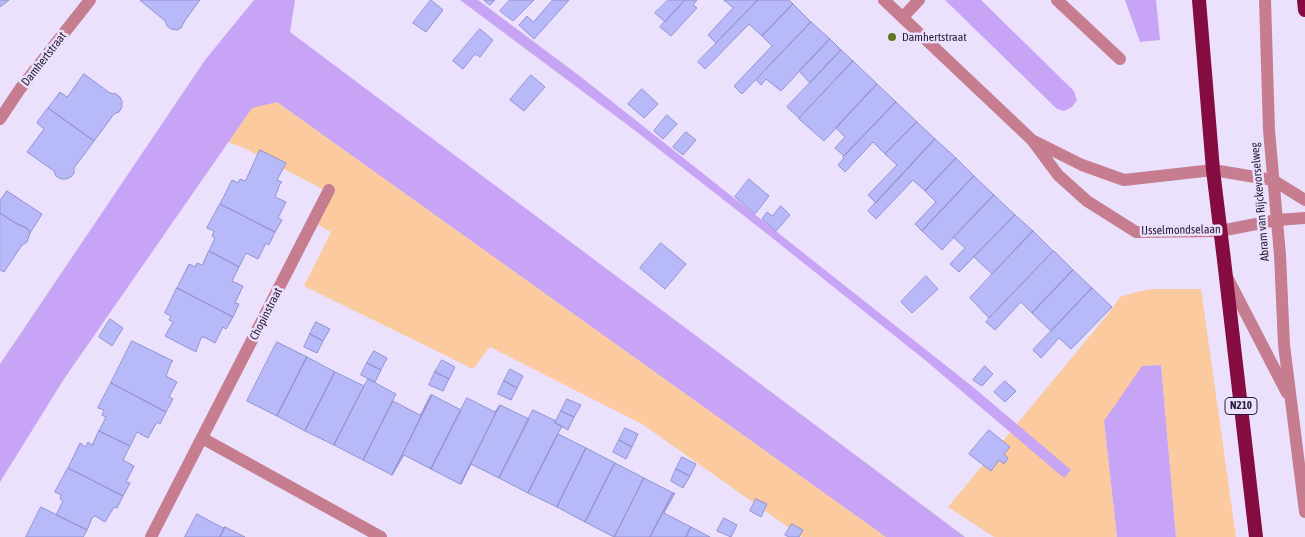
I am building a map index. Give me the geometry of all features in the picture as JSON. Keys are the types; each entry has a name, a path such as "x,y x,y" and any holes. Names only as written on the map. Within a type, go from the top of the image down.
{"highway":[{"name":"Abram van Rijckevorselweg","path":"1199,0 1213,170 1256,537"},
{"path":"1304,0 1305,10"}],"street":[{"name":"Damhertstraat","path":"0,118 20,89 90,0"},
{"name":"IJsselmondselaan","path":"884,0 1032,140 1058,175 1087,201 1136,232 1220,231 1277,220 1305,218"},
{"path":"903,17 919,0"},
{"path":"1057,0 1120,59"},
{"name":"Abram van Rijckevorselweg","path":"1265,0 1269,130 1277,220 1284,345 1305,512"},
{"name":"IJsselmondselaan","path":"1032,140 1082,165 1124,180 1213,170 1273,180 1305,200"},
{"name":"Chopinstraat","path":"151,537 329,190"},
{"name":"Abram van Rijckevorselweg","path":"1226,274 1292,402"},
{"path":"202,438 381,537"}],"shaded area":[{"path":"254,0 295,0 290,32 965,537 886,537 277,102 252,108 64,379 0,482 0,364 205,60"},
{"path":"460,0 478,0 581,77 973,387 1071,470 1064,478 925,360 766,233 633,129"},
{"path":"945,0 981,0 1074,91 1077,100 1072,107 1064,111 1057,109"},
{"path":"1125,0 1156,0 1160,40 1140,42"},
{"path":"277,102 886,537 802,537 642,424 490,347 473,369 304,286 331,232 309,220 324,190 244,148 228,142 252,107"},
{"path":"1154,289 1201,289 1236,537 1176,537 1161,365 1104,421 1117,537 994,537 948,507 1120,297"},
{"path":"1161,365 1176,537 1117,537 1104,421 1142,366"}],"building":[{"path":"0,0 9,0 0,7"},
{"path":"140,0 200,0 181,28 177,30 167,26 165,21"},
{"path":"431,0 443,10 426,32 413,23"},
{"path":"484,0 495,0 490,5"},
{"path":"510,0 534,0 513,21 500,11"},
{"path":"553,0 569,0 534,39 519,25 527,16 533,22"},
{"path":"668,0 685,0 665,22 655,13"},
{"path":"685,0 697,0 693,5 697,8 671,36 660,27"},
{"path":"724,0 758,0 716,43 708,35 733,8"},
{"path":"758,0 789,0 793,4 762,36 749,24 705,69 698,62"},
{"path":"793,4 811,22 742,94 734,86 772,46 762,36"},
{"path":"811,22 830,39 781,91 766,79 761,85 756,80"},
{"path":"480,29 493,40 480,57 475,54 463,69 453,61"},
{"path":"830,39 841,50 810,83 799,71"},
{"path":"841,50 853,61 799,118 787,107"},
{"path":"853,61 877,84 824,141 799,119"},
{"path":"84,74 110,93 116,94 122,102 119,112 114,114 94,141 48,108 60,92 67,97"},
{"path":"531,75 545,87 524,111 510,100"},
{"path":"877,84 896,102 844,156 835,148 845,137 836,128"},
{"path":"642,89 658,104 644,118 628,104"},
{"path":"896,102 917,122 885,154 873,142 845,172 838,165 843,157"},
{"path":"48,108 94,141 74,168 74,173 66,179 56,176 54,171 27,152 44,129 37,123"},
{"path":"667,115 677,124 663,139 654,131"},
{"path":"917,122 935,139 876,203 868,195 897,165 885,154"},
{"path":"686,132 696,140 683,155 673,147"},
{"path":"935,139 956,158 925,191 913,180 876,219 868,211"},
{"path":"260,150 286,163 277,180 282,182 275,197 286,202 278,218 282,220 275,232 220,204 232,180 238,183 240,179 245,181"},
{"path":"956,158 974,176 922,231 915,224 936,202 925,191"},
{"path":"974,176 994,195 942,250 922,231"},
{"path":"749,179 769,196 755,214 735,197"},
{"path":"7,191 42,214 30,233 27,228 0,213 0,201"},
{"path":"994,195 1015,215 959,272 950,264 965,248 953,237"},
{"path":"220,204 275,232 269,245 266,243 258,259 246,253 239,267 209,251 215,238 212,236 214,231 207,228"},
{"path":"781,206 790,215 776,231 762,219 767,212 772,216"},
{"path":"0,213 27,228 30,233 27,242 22,245 4,272 0,270"},
{"path":"1015,215 1033,231 992,274 974,257"},
{"path":"1033,231 1053,251 989,318 970,298"},
{"path":"661,243 686,264 665,289 640,268"},
{"path":"209,251 239,267 232,281 243,286 235,303 239,304 233,317 177,288 189,264 195,267 197,263 202,265"},
{"path":"1054,251 1073,270 1032,313 1021,302 995,330 986,322"},
{"path":"1073,270 1092,288 1051,331 1032,313"},
{"path":"926,276 938,289 912,313 901,302"},
{"path":"177,288 233,317 226,329 223,327 215,343 204,337 201,338 196,352 165,336 173,322 169,320 171,316 165,313"},
{"path":"1092,288 1112,307 1071,349 1059,338 1041,358 1033,350"},
{"path":"110,319 123,328 112,346 99,337"},
{"path":"316,322 330,329 323,341 310,334"},
{"path":"310,334 323,341 317,353 304,347"},
{"path":"132,341 173,361 166,376 177,382 169,397 173,399 166,412 111,383"},
{"path":"277,342 307,357 277,416 247,401"},
{"path":"374,351 387,358 381,370 367,363"},
{"path":"307,357 335,372 305,431 277,416"},
{"path":"442,360 455,367 449,379 435,372"},
{"path":"367,363 381,370 375,382 361,375"},
{"path":"985,366 993,374 982,386 973,380"},
{"path":"510,369 523,376 517,388 504,381"},
{"path":"335,372 364,386 334,445 305,431"},
{"path":"435,372 449,379 443,391 429,385"},
{"path":"368,379 396,394 363,460 334,445"},
{"path":"504,381 517,388 511,400 498,394"},
{"path":"1005,381 1016,391 1005,402 994,392"},
{"path":"111,383 166,412 160,424 157,422 148,438 137,432 130,446 99,431 106,417 102,415 104,410 98,408"},
{"path":"431,395 392,475 363,460 393,401 420,415"},
{"path":"432,395 461,410 431,469 404,455 392,475"},
{"path":"467,398 495,412 500,405 460,484 431,469"},
{"path":"567,399 581,405 574,417 561,411"},
{"path":"500,405 529,419 499,478 471,464 461,484"},
{"path":"533,410 562,426 528,493 499,478"},
{"path":"561,411 574,417 568,430 555,423"},
{"path":"625,428 638,434 632,447 619,440"},
{"path":"989,430 1010,447 1004,454 1008,458 1004,464 999,460 991,471 969,454"},
{"path":"99,431 130,446 123,460 134,466 126,482 130,483 123,496 68,468 80,443 86,447 88,442 92,445"},
{"path":"558,434 586,448 557,507 528,493"},
{"path":"619,440 632,447 626,459 613,452"},
{"path":"586,448 615,463 585,522 557,507"},
{"path":"682,457 696,464 690,476 676,469"},
{"path":"615,463 644,478 614,537 585,522"},
{"path":"68,468 123,496 117,508 114,507 105,522 95,516 92,518 87,530 56,515 63,501 60,499 61,495 55,492"},
{"path":"676,469 690,476 683,488 671,481"},
{"path":"644,478 673,493 650,537 615,537"},
{"path":"673,493 675,493 664,513 691,527 686,537 650,537"},
{"path":"756,499 767,504 761,517 750,511"},
{"path":"41,507 87,530 83,537 26,537"},
{"path":"197,514 223,528 225,527 220,537 185,537"},
{"path":"724,518 737,525 731,537 717,531"},
{"path":"792,524 803,530 799,537 785,535"},
{"path":"225,527 245,537 220,537"},
{"path":"691,527 710,537 686,537"}],"place":[{"name":"Damhertstraat","path":"892,37"}]}
